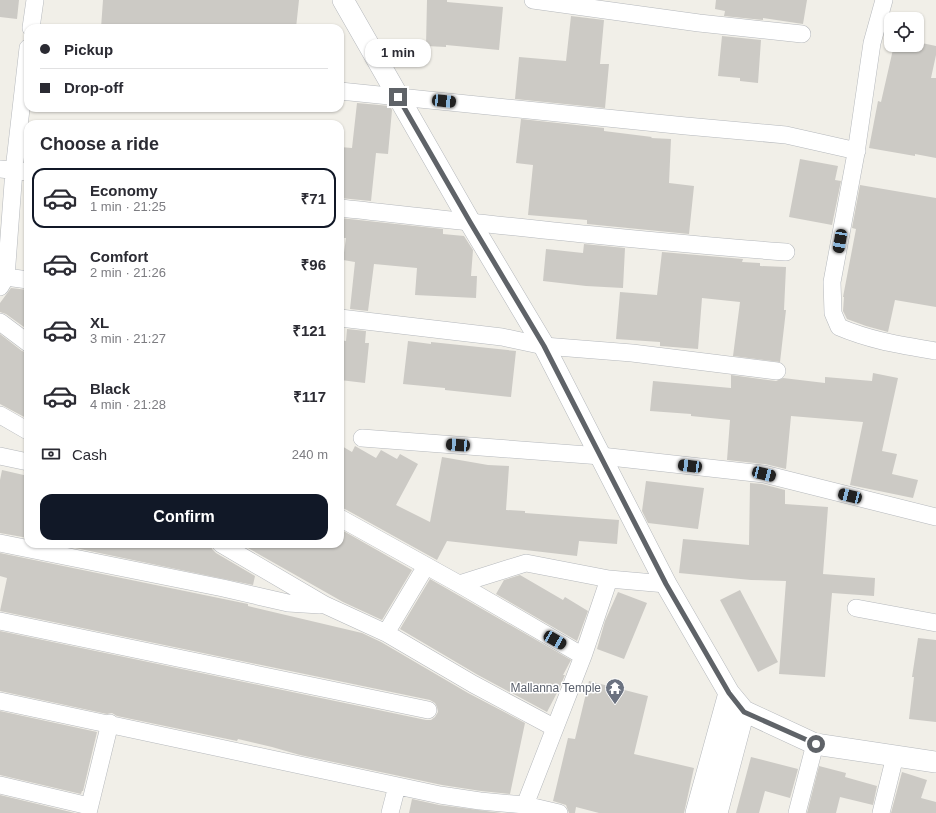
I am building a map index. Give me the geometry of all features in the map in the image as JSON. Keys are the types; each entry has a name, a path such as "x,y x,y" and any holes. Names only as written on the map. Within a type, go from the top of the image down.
{"street":[{"path":"32,24 35,0"},
{"path":"343,0 470,222 544,346 666,584 729,693 744,712 816,744 936,762"},
{"path":"533,0 699,23 802,34"},
{"path":"884,0 872,43 857,151 832,282 833,313 839,327 858,335 884,343 936,351"},
{"path":"24,88 3,282 24,280"},
{"path":"344,91 786,135 857,151"},
{"path":"344,208 786,252"},
{"path":"344,318 502,337 544,346 632,354 777,371"},
{"path":"0,322 24,340"},
{"path":"0,415 24,429"},
{"path":"362,438 601,456 764,474 936,517"},
{"path":"0,456 24,461"},
{"path":"344,520 459,584 583,656"},
{"path":"0,543 24,548"},
{"path":"25,548 223,588 288,603 325,605"},
{"path":"228,548 325,605 386,633 474,684 555,728"},
{"path":"459,584 526,563 609,579 666,584"},
{"path":"386,633 426,566"},
{"path":"525,805 583,656 609,579"},
{"path":"856,608 936,623"},
{"path":"0,620 428,710"},
{"path":"696,813 729,693"},
{"path":"0,701 110,723 440,795 478,807 525,805 559,813"},
{"path":"717,813 744,712"},
{"path":"0,785 88,809 110,723"},
{"path":"797,813 816,744"},
{"path":"881,813 895,756"},
{"path":"390,813 397,786"}],"building":[{"path":"0,0 19,0 17,19 0,17"},
{"path":"103,0 299,0 296,24 101,24"},
{"path":"427,0 447,0 447,2 503,7 499,50 446,45 446,47 426,46"},
{"path":"716,0 807,0 803,24 763,18 763,20 724,16 725,11 715,9"},
{"path":"571,16 604,20 600,64 609,64 605,108 515,99 519,57 566,61"},
{"path":"722,36 761,40 758,83 740,81 740,78 718,76"},
{"path":"924,43 936,46 936,55 931,78 936,78 936,158 869,148 878,101 881,102 892,52 924,52"},
{"path":"357,103 390,106 392,110 388,154 376,153 371,201 344,198 344,147 352,148"},
{"path":"521,119 604,128 604,131 652,137 651,138 671,139 669,183 694,186 689,234 587,224 587,220 528,215 533,165 516,163"},
{"path":"800,159 838,166 835,180 841,181 832,225 789,217"},
{"path":"860,185 936,198 936,307 895,300 888,332 847,319 843,311 843,297 856,229 852,228"},
{"path":"344,218 443,229 443,234 464,236 473,250 471,276 477,276 476,298 415,295 417,268 374,264 368,311 350,309 355,262 344,260 346,238 344,238"},
{"path":"584,244 625,248 623,288 586,286 543,281 546,249 583,253"},
{"path":"662,252 743,259 742,262 760,263 760,266 786,267 784,310 786,310 780,362 733,356 740,302 702,298 698,349 660,346 660,342 616,339 620,292 657,295"},
{"path":"11,288 24,290 24,327 6,314 0,312 0,303"},
{"path":"347,329 366,331 365,343 369,343 365,383 344,380 344,341 346,341"},
{"path":"0,334 24,352 24,417 0,404"},
{"path":"408,341 516,351 511,397 403,384"},
{"path":"873,373 898,378 882,451 897,454 892,474 918,480 913,498 850,485 863,422 791,416 786,469 765,464 727,460 730,420 691,416 691,414 650,411 653,381 731,388 731,375 776,381 783,378 825,383 825,377 872,381"},
{"path":"355,446 376,458 381,450 397,459 400,454 418,464 396,505 430,522 442,457 488,465 509,466 506,510 525,511 525,513 619,520 617,544 579,541 577,556 447,541 437,560 345,509 344,447 352,452"},
{"path":"2,470 24,475 24,537 0,533 0,480"},
{"path":"646,481 704,488 698,529 648,523 642,511"},
{"path":"750,483 762,484 785,490 785,504 828,507 823,574 875,578 874,596 832,593 825,677 779,674 786,581 751,580 679,573 683,539 749,545"},
{"path":"344,531 412,570 382,620 343,602 248,548 344,548"},
{"path":"75,548 212,548 216,553 255,576 253,585"},
{"path":"0,553 248,604 248,606 362,633 381,642 468,693 525,723 510,794 442,785 300,755 238,739 237,741 117,716 112,713 107,714 0,691 0,631 426,720 431,720 438,712 435,703 430,700 0,611 7,578 0,576"},
{"path":"520,575 563,600 565,597 588,611 577,641 496,594 504,580"},
{"path":"430,579 571,660 563,675 565,675 559,689 547,712 478,675 400,629"},
{"path":"740,590 778,662 758,672 720,600"},
{"path":"618,592 647,603 624,659 597,649 605,621"},
{"path":"918,638 936,640 936,722 909,719 914,677 912,677"},
{"path":"589,681 648,696 634,754 694,768 684,813 599,813 576,807 575,813 569,813 566,805 553,801 568,738 575,739"},
{"path":"0,711 97,732 81,794 0,775"},
{"path":"751,757 798,769 790,798 765,791 759,813 736,813"},
{"path":"819,766 846,773 845,777 877,786 873,805 840,797 836,813 807,813"},
{"path":"902,772 927,780 921,798 936,802 936,813 891,813"},
{"path":"0,795 75,813 0,813"},
{"path":"412,799 439,805 502,813 409,813"}],"place":[{"name":"Mallanna Temple","path":"615,705"}],"route":[{"path":"398,97 544,346 666,584 729,693 744,712 816,744"}]}
